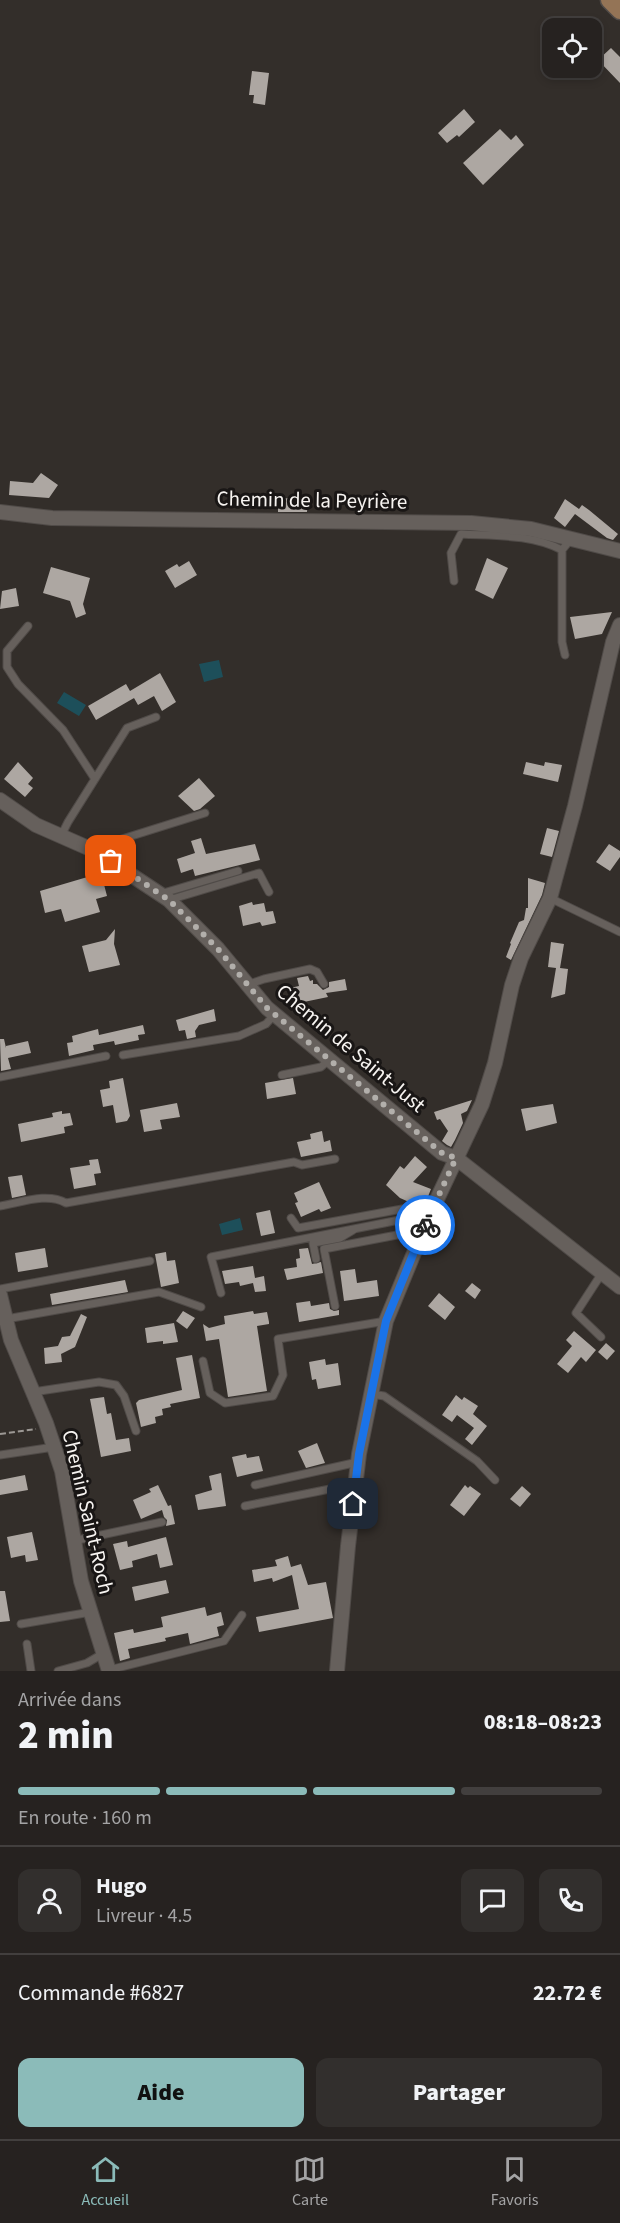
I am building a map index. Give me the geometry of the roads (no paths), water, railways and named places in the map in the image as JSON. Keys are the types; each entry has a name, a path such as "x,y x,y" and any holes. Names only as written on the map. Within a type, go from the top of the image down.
{"main road":[{"path":"609,0 620,11"}],"street":[{"name":"Chemin de la Peyrière","path":"0,512 52,518 471,523 531,529 566,544 620,551"},
{"path":"337,1671 358,1462 386,1321 432,1209 482,1104 495,1063 512,985 521,958 550,898 575,806 613,642 620,624"},
{"name":"Chemin de Saint-Just","path":"0,800 36,825 95,850 164,897 218,949 247,985 275,1014 442,1153 456,1158 620,1287"},
{"name":"Chemin Saint-Roch","path":"0,1295 11,1341 46,1423 62,1471 81,1581 109,1670"}],"lane":[{"path":"454,581 451,553 461,534 526,538 566,544 562,642 565,655"},
{"path":"28,626 7,651 7,667 18,684 63,730 95,779"},
{"path":"61,836 127,728 156,717"},
{"path":"95,850 106,844 206,813"},
{"path":"164,897 238,871"},
{"path":"164,897 259,873 269,892"},
{"path":"550,898 620,932"},
{"path":"247,985 310,969 316,972 324,984"},
{"path":"123,1055 238,1036 266,1024 275,1014"},
{"path":"0,1077 106,1056"},
{"path":"282,1075 321,1067 330,1059"},
{"path":"0,1206 47,1198 59,1199 66,1203 294,1162 302,1165 335,1159"},
{"path":"291,1218 298,1228 432,1209"},
{"path":"220,1293 211,1257 360,1227 432,1209"},
{"path":"316,1259 313,1243 340,1238 360,1227"},
{"path":"335,1306 324,1249 423,1230"},
{"path":"0,1289 150,1261"},
{"path":"601,1337 576,1313 603,1272"},
{"path":"6,1319 159,1292 201,1307"},
{"path":"203,1360 210,1393 225,1403 273,1396 283,1375 278,1339 386,1321"},
{"path":"32,1392 99,1382 116,1385 124,1396 136,1431"},
{"path":"371,1394 384,1396 477,1461 495,1480"},
{"path":"0,1455 54,1448"},
{"path":"255,1485 358,1462"},
{"path":"245,1506 355,1484"},
{"path":"73,1541 162,1522"},
{"path":"21,1624 91,1612"},
{"path":"109,1670 224,1641 242,1615"},
{"path":"27,1644 31,1671"},
{"path":"58,1671 87,1663 104,1653"}],"water":[{"path":"219,660 223,677 204,682 199,664"},
{"path":"64,692 86,705 79,716 57,703"},
{"path":"240,1218 243,1230 222,1235 219,1224"}]}
